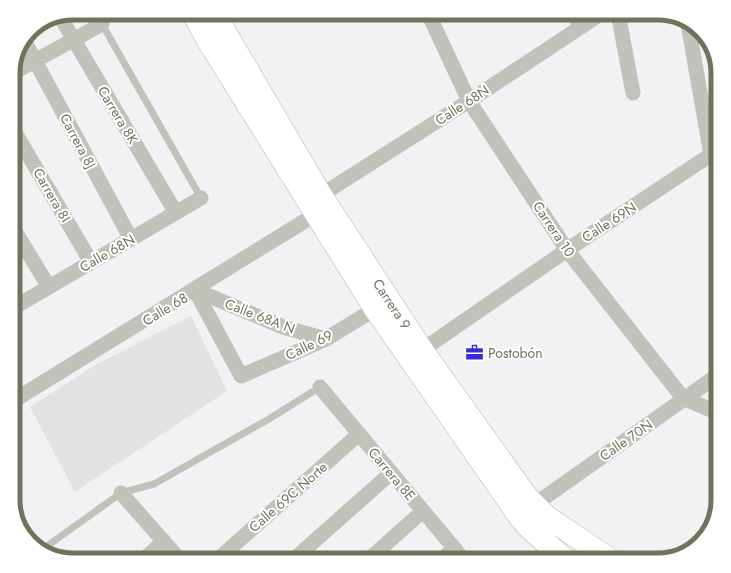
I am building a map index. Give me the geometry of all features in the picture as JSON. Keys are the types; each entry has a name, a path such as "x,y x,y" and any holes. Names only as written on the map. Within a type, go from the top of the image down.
{"main road":[{"name":"Carrera 9","path":"197,20 208,41 318,204 534,505 547,517 601,553"},
{"name":"Carrera 9","path":"218,20 375,309 512,507 530,529 558,553"}],"street":[{"name":"Carrera 10","path":"431,20 469,101 567,250 683,398 711,410"},
{"path":"577,20 580,28"},
{"name":"Calle 68N","path":"318,204 469,101 592,20"},
{"path":"619,20 633,93"},
{"name":"Carrera 8K","path":"63,21 176,213"},
{"path":"20,69 102,24"},
{"path":"689,31 711,132"},
{"name":"Carrera 8J","path":"27,47 131,239"},
{"name":"Carrera 8I","path":"20,141 91,262"},
{"name":"Calle 69N","path":"422,350 567,250 711,159"},
{"name":"Calle 68N","path":"20,304 201,198"},
{"name":"Calle 68","path":"20,397 195,290 318,204"},
{"path":"20,240 48,287"},
{"name":"Calle 68A N","path":"195,290 283,327 326,339"},
{"name":"Calle 69","path":"195,290 242,376 326,339 375,309"},
{"name":"Calle 70N","path":"534,505 711,380"},
{"name":"Carrera 8E","path":"320,388 458,553"},
{"name":"Calle 69C Norte","path":"225,553 359,434"},
{"path":"301,553 392,473"},
{"path":"121,493 174,553"},
{"path":"376,553 423,511"},
{"path":"151,553 164,541"},
{"path":"449,553 454,548"}],"lane":[{"path":"102,24 201,198"},
{"path":"47,546 121,493 154,484 269,419 320,388"}],"shaded area":[{"path":"191,316 227,391 75,492 30,407 95,365"}],"place":[{"name":"Postobón","path":"475,353"}]}
